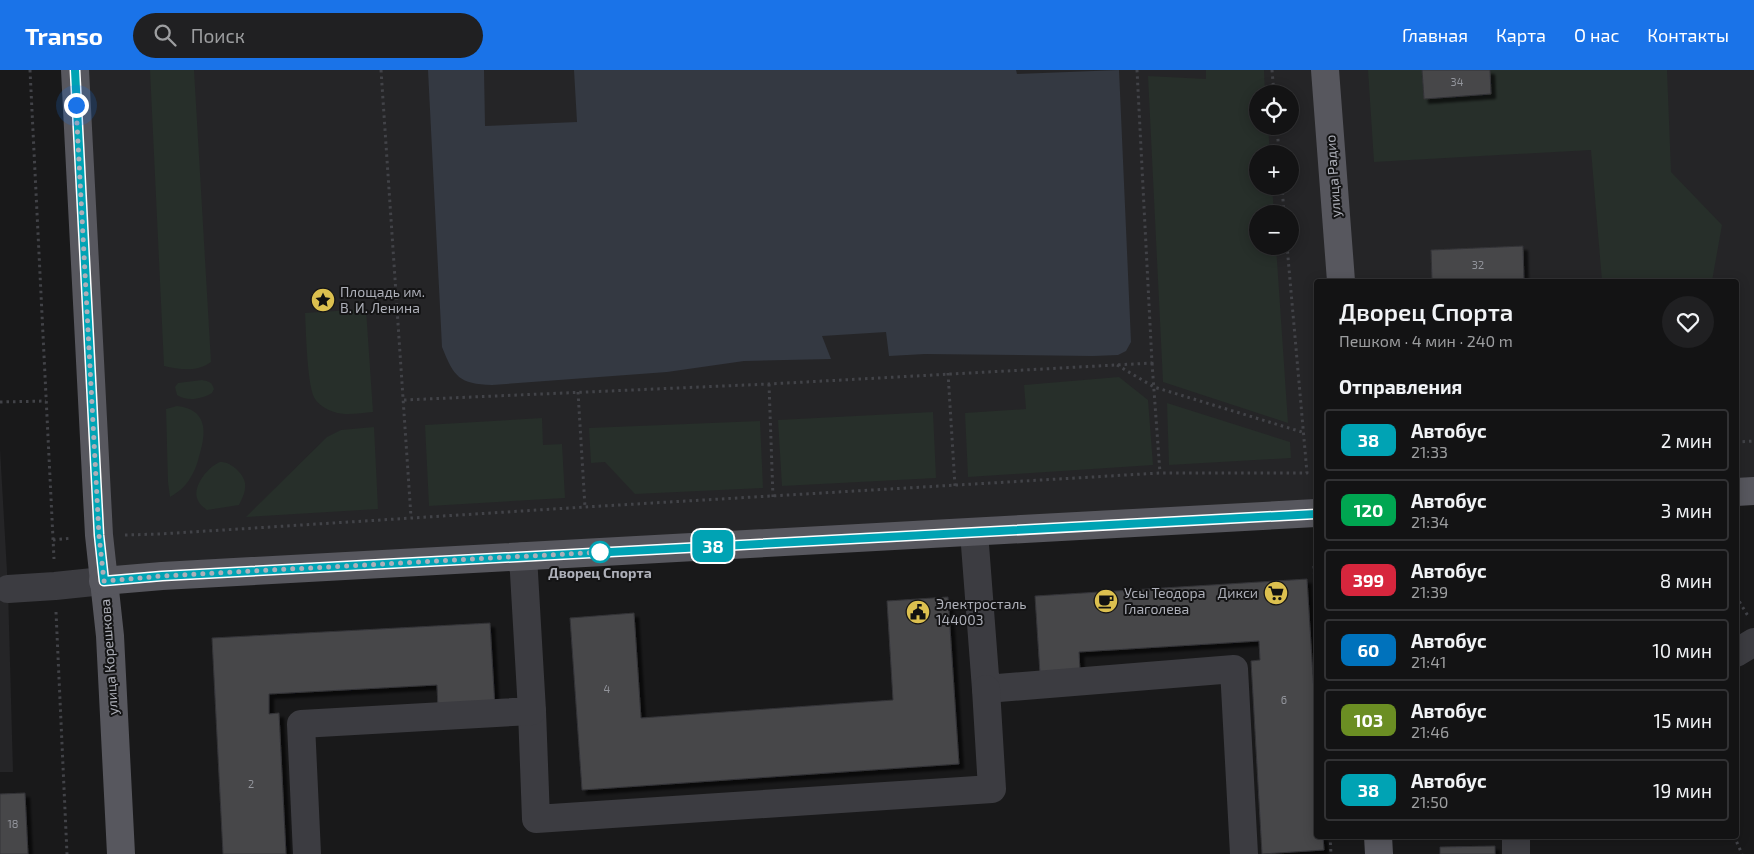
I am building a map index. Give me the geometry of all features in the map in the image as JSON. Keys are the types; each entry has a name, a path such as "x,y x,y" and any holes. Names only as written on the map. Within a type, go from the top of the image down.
{"main road":[{"name":"улица Корешкова","path":"75,70 99,535 110,636 121,854"},
{"name":"улица Радио","path":"1325,70 1341,279"},
{"path":"1739,492 1754,491"},
{"path":"104,581 162,576 1314,514"},
{"path":"1378,839 1379,854"}],"lane":[{"path":"524,556 536,819 992,789 974,532"},
{"path":"8,589 104,581"},
{"path":"1739,649 1752,631"},
{"path":"986,689 1234,670 1244,854"},
{"path":"307,854 300,724 532,710"},
{"path":"1516,839 1516,854"}],"path":[{"path":"30,70 66,854"},
{"path":"381,70 411,518"},
{"path":"1137,70 1152,363 1160,473"},
{"path":"1272,70 1273,85"},
{"path":"53,540 99,535 160,534 1160,473 1307,473 1288,255"},
{"path":"404,400 769,384 1152,363"},
{"path":"1117,365 1154,387 1302,432"},
{"path":"948,373 955,486"},
{"path":"769,384 773,496"},
{"path":"578,392 585,507"},
{"path":"0,402 46,401"},
{"path":"1739,442 1754,441"},
{"path":"1739,603 1752,631"},
{"path":"1330,839 1331,854"},
{"path":"1735,839 1742,854"}],"shaded area":[{"path":"75,70 1754,70 1754,491 1739,492 1739,279 1314,279 1314,513 103,581"},
{"path":"150,70 194,70 211,362 194,369 164,366"},
{"path":"428,70 484,70 485,126 577,122 574,70 1016,70 1017,74 1119,70 1131,342 1126,351 1118,355 925,354 889,356 886,332 822,336 831,359 744,361 667,372 492,385 472,383 459,377 454,372 442,347"},
{"path":"1206,70 1264,70 1265,85 1249,85 1249,135 1269,135 1269,145 1249,145 1249,195 1273,195 1273,205 1249,205 1249,255 1277,255 1288,423 1163,382 1148,76 1206,79"},
{"path":"1368,70 1667,70 1671,172 1722,225 1712,279 1602,279 1591,150 1374,162"},
{"path":"366,309 373,412 348,414 334,412 326,409 319,403 312,393 307,358 305,313"},
{"path":"1119,377 1148,400 1153,465 968,477 965,413 1026,409 1024,385"},
{"path":"208,381 212,385 214,389 212,393 194,399 177,395 175,387 178,383"},
{"path":"1167,403 1290,442 1291,458 1169,465"},
{"path":"177,406 194,411 199,416 202,422 203,436 195,470 188,482 170,497 166,409"},
{"path":"933,412 936,478 782,486 778,420"},
{"path":"542,418 543,445 562,444 565,498 429,506 425,425"},
{"path":"760,421 763,488 635,494 605,462 591,463 589,428"},
{"path":"374,427 378,509 246,517 327,437 341,430"},
{"path":"0,449 8,589 13,772 0,772"},
{"path":"220,462 230,464 240,472 245,481 244,495 239,505 207,510 198,500 197,487 211,467"}],"building":[{"path":"1422,70 1490,70 1491,94 1424,99"},
{"path":"1523,246 1524,279 1432,279 1431,250"},
{"path":"1307,579 1314,693 1314,839 1323,839 1324,850 1262,854 1251,661 1260,660 1259,641 1079,652 1080,671 1040,674 1035,596"},
{"path":"948,597 959,764 582,790 570,618 634,613 641,718 893,700 887,601"},
{"path":"490,623 495,708 438,711 437,685 269,694 269,714 279,713 286,854 223,854 212,638"},
{"path":"25,793 28,854 0,854 0,794"},
{"path":"1495,846 1495,854 1440,854 1440,847"}],"bus line":[{"name":"38","path":"75,70 76,123 99,535 104,581 162,576 1314,514"}],"place":[{"name":"Площадь им. В. И. Ленина","path":"323,300"},
{"name":"Дворец Спорта","path":"600,552"},
{"name":"Дикси","path":"1276,593"},
{"name":"Усы Теодора Глаголева","path":"1106,601"},
{"name":"Электросталь 144003","path":"918,612"}],"route":[{"path":"76,105 99,535 104,581 162,576 602,552 600,552"}]}
